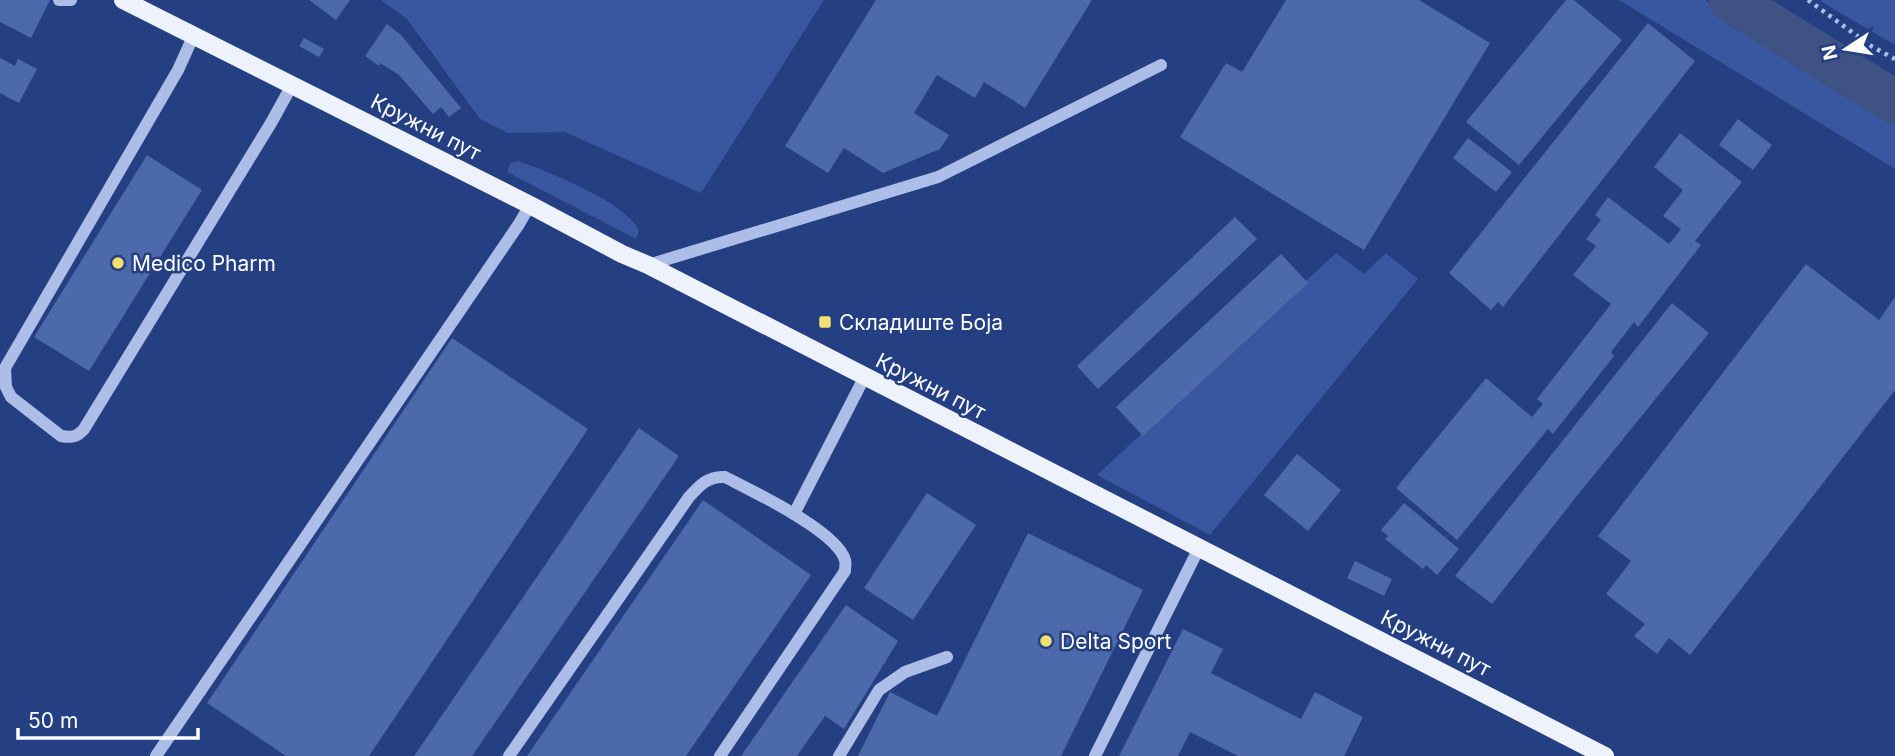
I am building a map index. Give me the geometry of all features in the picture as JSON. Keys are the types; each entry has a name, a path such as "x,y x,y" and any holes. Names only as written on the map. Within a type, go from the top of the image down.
{"main road":[{"name":"Кружни пут","path":"123,0 648,265 1605,756"}],"lane":[{"path":"60,0 71,0"},
{"path":"193,37 178,70 5,368 6,387 11,397 61,436 78,436 84,429 292,85"},
{"path":"648,265 938,177 1161,65"},
{"path":"156,756 530,205"},
{"path":"794,514 864,378"},
{"path":"509,756 689,496 703,482 714,476 725,477 794,514 832,543 845,560 845,571 720,756"},
{"path":"1095,756 1199,548"},
{"path":"839,756 878,690 905,672 947,657"}],"path":[{"path":"1808,0 1871,46 1895,59"}],"shaded area":[{"path":"381,0 824,0 701,193 565,132 508,133 480,119 407,19"},
{"path":"1619,0 1705,0 1895,120 1895,169"},
{"path":"1822,0 1895,0 1895,45 1820,1"},
{"path":"518,161 604,199 632,220 639,231 636,239 507,172 510,163"},
{"path":"1336,253 1364,274 1386,253 1418,279 1210,535 1097,475"}],"building":[{"path":"0,0 50,0 31,38 0,22"},
{"path":"309,0 350,0 336,20"},
{"path":"876,0 1092,0 1025,108 984,82 975,98 937,75 914,113 949,135 940,149 883,173 844,148 828,173 785,146"},
{"path":"1286,0 1419,0 1490,43 1364,250 1180,137 1226,63 1242,72"},
{"path":"1566,0 1574,0 1622,40 1519,165 1466,122"},
{"path":"1648,23 1695,61 1503,307 1498,302 1491,310 1449,273"},
{"path":"387,24 401,35 461,108 449,117 441,107 433,114 399,75 365,56"},
{"path":"304,38 324,49 319,57 299,46"},
{"path":"0,58 15,66 18,59 37,69 19,103 0,93"},
{"path":"1738,119 1772,145 1753,170 1719,145"},
{"path":"1680,133 1742,182 1695,241 1701,245 1638,327 1634,322 1611,352 1614,356 1553,434 1548,429 1457,540 1396,488 1486,378 1532,417 1543,404 1537,399 1611,304 1573,275 1596,246 1586,239 1601,220 1595,215 1608,197 1669,244 1681,229 1663,216 1683,190 1654,167"},
{"path":"1468,138 1512,172 1496,192 1453,158"},
{"name":"Medico Pharm","path":"147,155 202,190 89,371 34,337"},
{"path":"1235,217 1257,239 1098,389 1077,366"},
{"path":"1281,254 1308,283 1143,436 1116,407"},
{"path":"1806,264 1879,320 1895,297 1895,390 1690,655 1669,638 1657,654 1634,636 1645,624 1606,594 1631,561 1598,536"},
{"path":"1672,303 1709,333 1492,604 1455,576"},
{"path":"452,338 588,429 369,756 286,756 207,703"},
{"path":"639,428 679,456 472,756 414,756"},
{"path":"1297,454 1341,490 1308,531 1264,495"},
{"path":"927,493 976,525 913,620 864,588"},
{"path":"703,500 811,575 686,756 527,756"},
{"path":"1404,503 1459,549 1437,575 1426,565 1423,569 1385,539 1388,536 1381,530"},
{"name":"Delta Sport","path":"1028,533 1143,590 1061,756 858,756 890,692 937,716"},
{"path":"1355,561 1392,579 1384,596 1347,578"},
{"path":"846,605 898,641 844,729 825,716 797,756 741,756"},
{"path":"1183,629 1223,649 1211,673 1301,719 1315,692 1363,717 1344,756 1238,756 1190,732 1178,756 1119,756"}],"waterway":[{"path":"1730,0 1895,102"}],"place":[{"name":"Medico Pharm","path":"118,263"},
{"name":"Складиште Боја","path":"825,322"},
{"name":"Delta Sport","path":"1046,641"}]}
